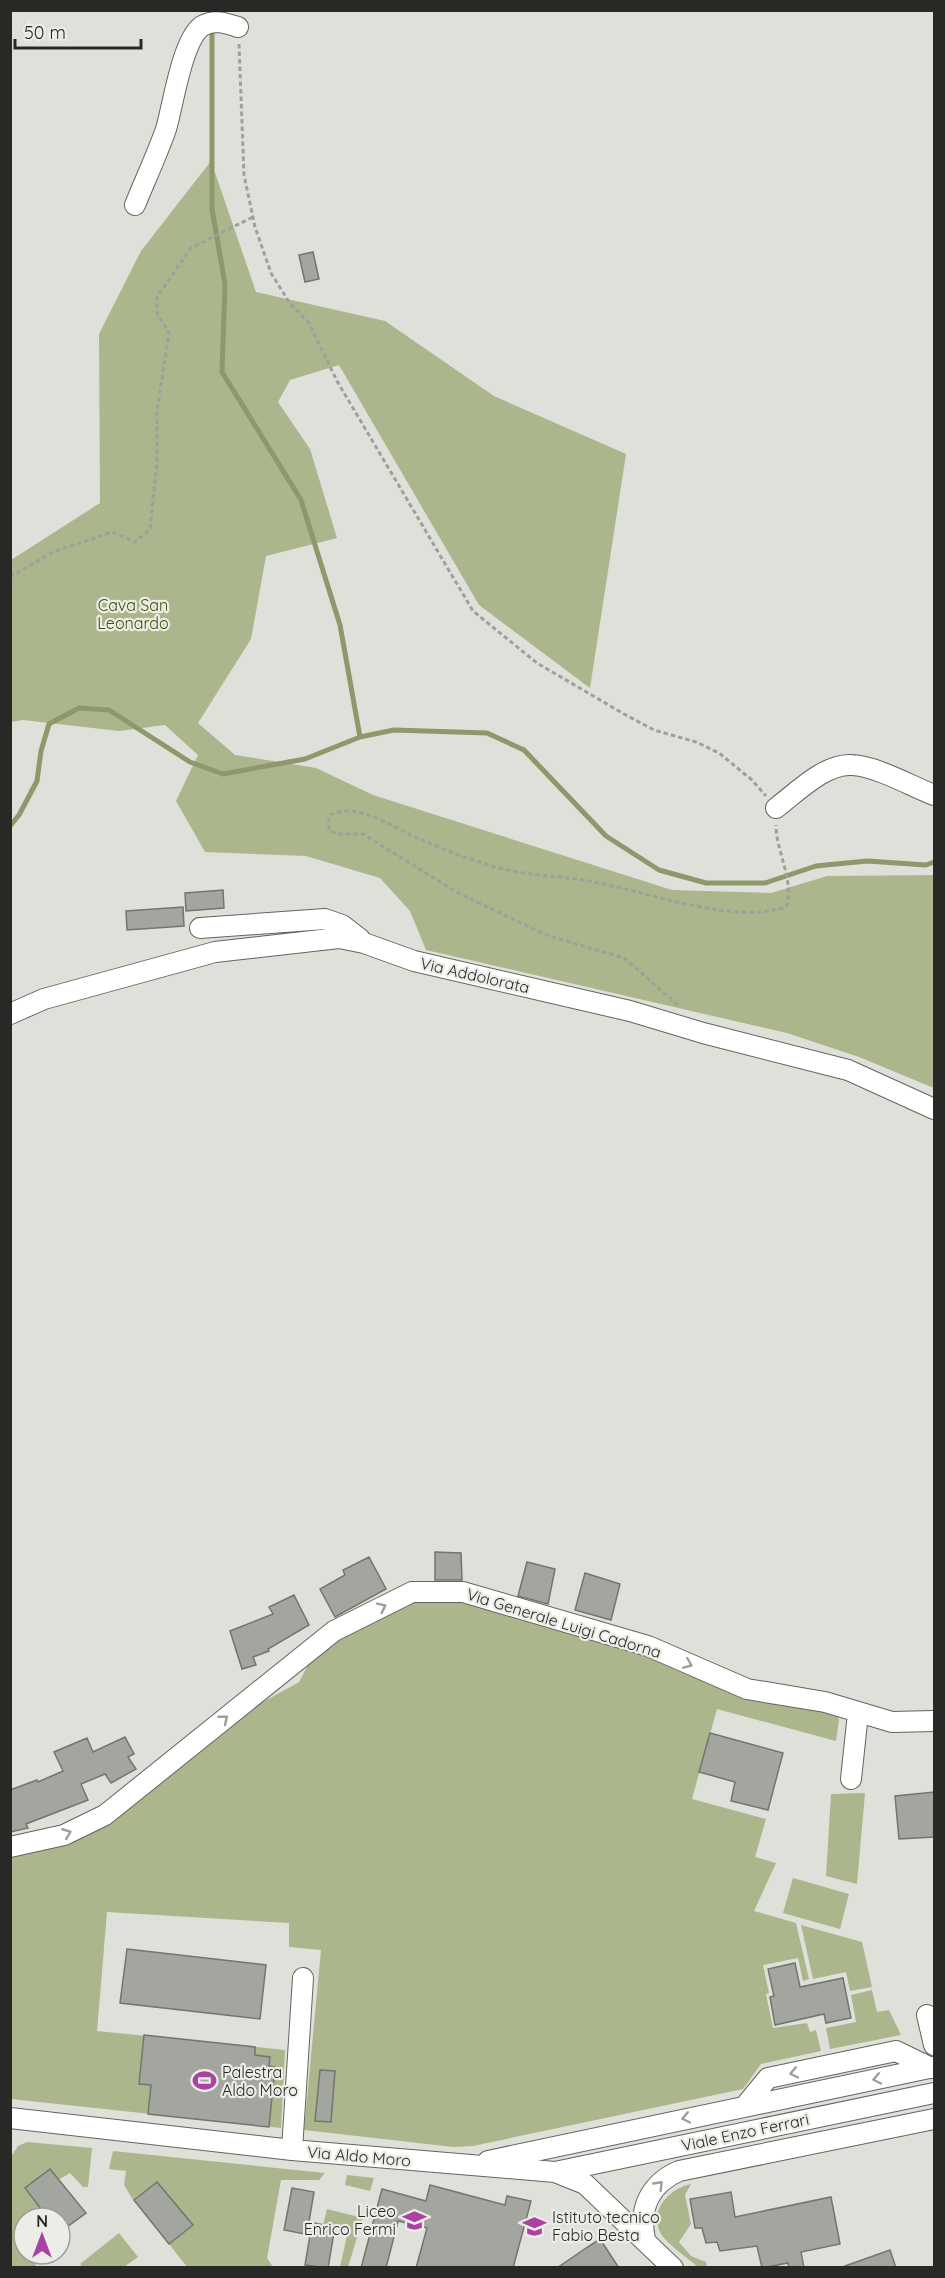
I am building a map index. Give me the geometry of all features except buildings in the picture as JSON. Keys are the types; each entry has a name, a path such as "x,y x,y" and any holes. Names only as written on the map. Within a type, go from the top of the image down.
{"street":[{"path":"135,205 166,127 174,88 195,33 212,23 238,27"},
{"path":"777,808 805,785 831,770 851,765 934,795"},
{"path":"200,928 325,919 342,925 364,943"},
{"name":"Via Addolorata","path":"10,1014 44,999 215,952 310,939 339,938 364,943 414,961 630,1011 702,1033 848,1070 934,1109"},
{"name":"Via Generale Luigi Cadorna","path":"10,1847 64,1835 105,1815 334,1631 412,1592 463,1592 648,1646 747,1689 825,1702 892,1722 934,1721"},
{"path":"851,1779 858,1713"},
{"path":"292,2150 303,1978"},
{"path":"927,2015 934,2045"},
{"path":"466,2166 933,2067"},
{"name":"Viale Enzo Ferrari","path":"555,2172 934,2093"},
{"name":"Via Aldo Moro","path":"10,2118 292,2150 555,2172 585,2184 645,2238 673,2268"},
{"path":"645,2238 643,2228 648,2199 655,2187 673,2174 934,2119"}],"path":[{"path":"238,27 244,175 253,217 271,273 289,302 309,323 337,381 473,611 537,663 654,730 696,742 719,753 752,780 777,808 777,837 790,895 786,907 769,913 691,906 592,882 515,872 463,857 362,814 346,810 329,816 329,830 337,834 363,834 458,893 549,936 624,958 678,1005 688,1009"},
{"path":"10,577 53,552 112,532 135,542 150,529 157,462 157,410 169,333 157,314 158,297 191,248 253,217"}],"green space":[{"name":"Cava San Leonardo","path":"211,161 256,292 385,321 494,396 626,454 590,688 479,605 339,365 290,380 278,402 310,449 337,538 266,556 251,639 198,723 235,755 316,768 373,795 672,890 771,893 827,876 934,875 934,1088 859,1057 787,1033 426,950 410,911 380,878 306,856 205,852 176,801 198,755 165,725 119,731 23,720 11,722 11,560 100,503 99,334 141,251"},
{"path":"462,1597 836,1712 839,1720 836,1741 717,1709 692,1799 766,1819 755,1857 776,1863 754,1911 796,1923 809,1979 803,1981 798,1958 763,1965 773,2028 807,2023 810,2032 816,2030 821,2051 761,2064 743,2089 473,2146 453,2147 304,2130 321,1950 289,1947 289,1923 107,1912 97,2031 285,2050 281,2128 11,2099 10,1858 77,1839 252,1708 299,1682 311,1659 355,1626 426,1598"},
{"path":"865,1793 857,1884 826,1876 831,1794"},
{"path":"793,1878 849,1894 840,1929 783,1913"},
{"path":"801,1925 862,1942 872,1987 850,1991 846,1972 813,1979"},
{"path":"872,1990 877,2012 889,2010 901,2035 830,2049 826,2028 856,2022 851,1995"},
{"path":"27,2142 92,2148 88,2187 83,2187 70,2173 58,2180 50,2169 25,2188 39,2206 12,2206 12,2266 38,2267 11,2268 10,2158 18,2146"},
{"path":"113,2151 325,2173 319,2180 281,2180 267,2258 273,2267 188,2268 169,2244 193,2225 178,2206 173,2210 171,2200 157,2182 133,2200 124,2185 126,2171 109,2169"},
{"path":"347,2175 374,2178 370,2191 345,2185"},
{"path":"691,2184 685,2195 691,2224 679,2242 691,2256 706,2262 707,2267 698,2267 671,2245 662,2236 657,2223 657,2215 664,2201 676,2190"},
{"path":"327,2209 363,2218 348,2267 340,2267 348,2231 323,2225"},
{"path":"119,2233 138,2257 124,2267 83,2267 80,2264"}],"waterway":[{"path":"212,27 212,209 225,284 222,372 301,500 340,625 360,737"},
{"name":"Cava San Leonardo","path":"10,826 19,815 37,781 41,751 49,724 79,708 109,710 190,762 223,774 305,759 360,737 394,730 487,733 524,750 606,836 659,870 706,883 765,883 816,866 867,861 926,865 934,862"}],"place":[{"name":"Palestra Aldo Moro","path":"204,2081"},
{"name":"Liceo Enrico Fermi","path":"414,2220"},
{"name":"Istituto tecnico Fabio Besta","path":"534,2226"}]}
